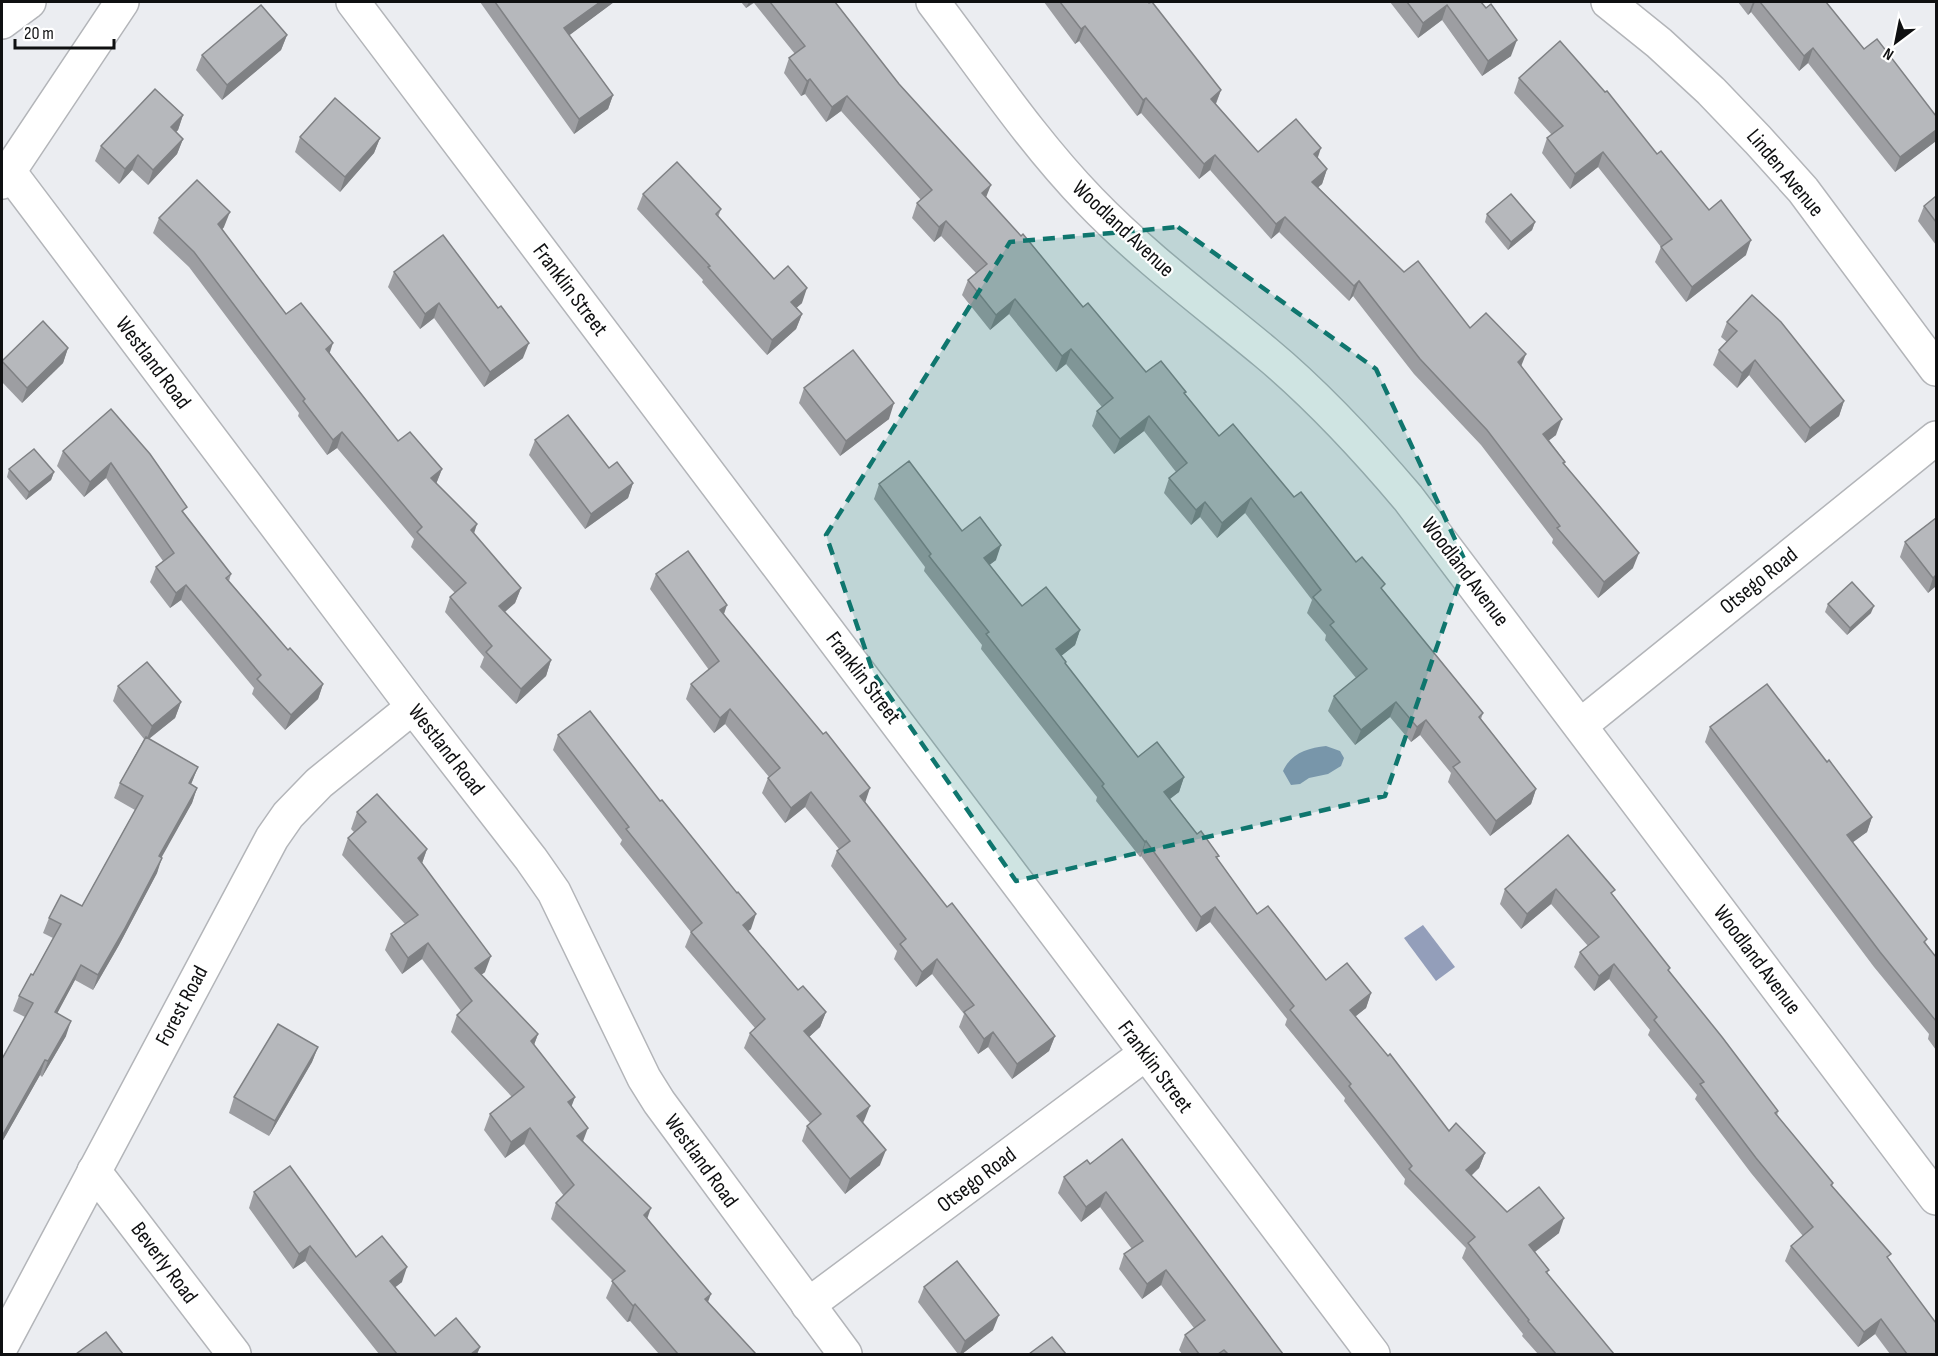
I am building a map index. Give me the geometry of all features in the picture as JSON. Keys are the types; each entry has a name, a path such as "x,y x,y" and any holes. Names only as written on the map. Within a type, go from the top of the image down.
{"street":[{"path":"2,22 29,2"},
{"path":"5,176 122,2"},
{"name":"Franklin Street","path":"353,2 1373,1354"},
{"name":"Woodland Avenue","path":"933,2 1017,116 1090,202 1138,247 1266,353 1318,400 1365,447 1408,498 1936,1198"},
{"name":"Linden Avenue","path":"1608,2 1659,43 1711,91 1803,190 1936,369"},
{"name":"Westland Road","path":"5,176 531,859 554,892 644,1078 659,1102 845,1354"},
{"name":"Otsego Road","path":"1581,725 1936,438"},
{"name":"Forest Road","path":"2,1345 278,831 303,798 319,783 413,707"},
{"name":"Otsego Road","path":"808,1305 1146,1054"},
{"name":"Beverly Road","path":"94,1171 234,1354"}],"highlighted area":[{"path":"1178,227 1376,369 1466,563 1385,796 1016,881 873,672 826,535 1010,242"}],"water":[{"path":"1326,746 1340,751 1344,758 1341,766 1328,774 1291,785 1283,771 1286,765 1295,756 1307,750"},
{"path":"1423,925 1455,967 1436,981 1404,938"}],"building":[{"path":"495,2 600,2 564,28 613,95 579,119"},
{"path":"770,2 835,2 899,84 991,185 982,193 1021,236 1023,234 1083,307 1088,303 1146,372 1161,361 1219,436 1233,424 1294,497 1301,492 1356,562 1362,557 1385,584 1381,588 1483,713 1479,717 1536,789 1496,821 1453,767 1460,762 1426,720 1417,727 1396,702 1361,730 1334,696 1367,669 1330,625 1334,622 1313,597 1321,590 1251,498 1222,523 1205,502 1196,510 1169,478 1187,463 1149,416 1120,439 1097,411 1113,398 1071,349 1062,356 1015,299 996,315 968,280 987,264 946,221 939,227 917,203 932,190 847,96 832,107 810,79 807,81 789,58 805,46"},
{"path":"1060,2 1152,2 1221,90 1211,99 1258,152 1296,119 1321,148 1314,154 1327,169 1312,182 1404,272 1418,261 1470,328 1486,313 1526,354 1518,362 1562,419 1543,434 1565,462 1563,463 1639,553 1604,582 1557,528 1560,526 1487,430 1420,359 1359,281 1354,286 1285,217 1276,224 1215,155 1204,164 1146,98 1143,100 1085,26 1081,29"},
{"path":"1407,2 1481,2 1486,8 1491,4 1517,40 1488,61 1447,5 1423,23"},
{"path":"1760,2 1826,2 1864,49 1877,39 1936,116 1936,130 1900,157 1813,48 1804,56"},
{"path":"261,5 287,35 227,85 202,55"},
{"path":"1560,41 1605,92 1607,91 1657,154 1661,151 1709,210 1721,200 1751,240 1692,287 1661,247 1672,239 1603,152 1575,174 1547,138 1563,126 1519,78"},
{"path":"155,89 183,115 171,127 183,139 153,170 138,155 125,169 101,146"},
{"path":"335,98 380,138 345,177 300,137"},
{"path":"677,162 721,209 716,214 774,279 788,266 807,288 791,302 802,314 772,340 708,267 710,266 643,194"},
{"path":"197,180 230,212 218,224 286,314 301,303 333,343 326,349 398,441 410,432 442,469 431,478 477,524 471,530 521,588 499,606 551,660 521,689 486,652 492,646 450,597 466,583 417,532 422,527 342,432 333,440 303,401 305,399 194,252 159,218"},
{"path":"1511,194 1535,222 1511,242 1487,214"},
{"path":"1936,196 1936,222 1924,206"},
{"path":"443,235 498,308 501,306 529,343 490,372 439,303 425,314 394,272"},
{"path":"1752,295 1781,322 1844,401 1810,428 1755,360 1742,373 1719,350 1737,331 1727,322"},
{"path":"43,321 68,348 27,388 2,361"},
{"path":"853,350 894,403 846,441 804,388"},
{"path":"111,409 150,454 187,507 182,511 231,574 226,578 288,650 290,648 323,684 291,715 257,679 261,675 186,585 176,593 156,567 174,553 111,463 90,482 63,451"},
{"path":"568,415 609,468 617,462 633,483 591,514 535,440"},
{"path":"34,449 54,472 29,492 9,469"},
{"path":"909,461 962,531 980,517 1001,545 984,558 1022,606 1046,587 1080,630 1056,649 1138,757 1157,742 1184,777 1164,792 1197,834 1201,831 1219,856 1216,857 1257,914 1268,906 1326,980 1347,963 1371,993 1350,1010 1388,1056 1390,1054 1449,1131 1456,1123 1485,1153 1466,1170 1507,1212 1539,1187 1564,1218 1529,1245 1549,1270 1546,1272 1614,1354 1556,1354 1468,1243 1475,1237 1409,1169 1412,1166 1349,1086 1351,1084 1290,1010 1294,1006 1215,907 1201,917 1146,841 1102,786 1104,784 986,634 989,632 929,556 931,554 879,484"},
{"path":"1936,518 1936,575 1933,578 1905,542"},
{"path":"688,551 727,605 720,610 823,734 826,732 870,788 860,796 947,907 952,903 1055,1036 1017,1064 993,1032 984,1039 964,1012 974,1005 937,959 922,972 900,944 906,939 837,851 850,841 811,792 791,808 768,778 780,768 730,709 720,718 691,684 719,661 656,574"},
{"path":"1852,582 1874,606 1850,628 1828,604"},
{"path":"147,662 181,702 152,726 118,686"},
{"path":"1767,684 1872,817 1847,835 1927,939 1924,942 1936,957 1936,1021 1880,952 1710,727"},
{"path":"590,711 660,801 662,800 756,914 743,925 798,990 803,986 826,1012 804,1031 870,1106 857,1116 886,1150 850,1179 807,1126 821,1114 750,1033 765,1019 691,932 702,923 626,829 629,827 558,735"},
{"path":"146,737 198,767 189,783 197,788 159,856 162,858 124,930 98,975 81,965 55,1012 71,1021 48,1061 45,1060 2,1136 2,1059 33,1003 19,996 61,924 49,918 61,895 82,906 143,796 120,783"},
{"path":"377,794 427,849 418,858 491,956 475,968 538,1034 531,1041 575,1097 568,1102 588,1128 577,1136 651,1208 644,1215 711,1294 705,1299 756,1354 678,1354 612,1281 625,1271 556,1203 574,1185 530,1128 511,1142 490,1114 524,1087 457,1015 472,1001 428,943 408,958 391,934 418,915 348,838 366,822 357,812"},
{"path":"1568,835 1615,890 1611,893 1778,1111 1775,1113 1833,1183 1831,1185 1891,1254 1887,1257 1936,1323 1936,1354 1907,1354 1881,1319 1864,1332 1791,1246 1813,1227 1756,1158 1700,1084 1704,1082 1654,1020 1657,1017 1614,964 1599,976 1580,952 1599,937 1556,889 1527,914 1505,889"},
{"path":"278,1024 318,1047 275,1121 234,1097"},
{"path":"1122,1139 1283,1354 1228,1354 1224,1350 1218,1354 1199,1354 1185,1335 1205,1320 1166,1270 1147,1284 1124,1254 1143,1241 1106,1192 1086,1207 1064,1177 1087,1160 1090,1164"},
{"path":"290,1166 356,1257 382,1236 407,1267 390,1281 435,1336 456,1318 480,1347 471,1354 397,1354 310,1246 299,1254 254,1192"},
{"path":"957,1261 999,1315 965,1341 924,1287"},
{"path":"106,1332 123,1354 76,1354"},
{"path":"1052,1337 1066,1354 1029,1354"}]}
